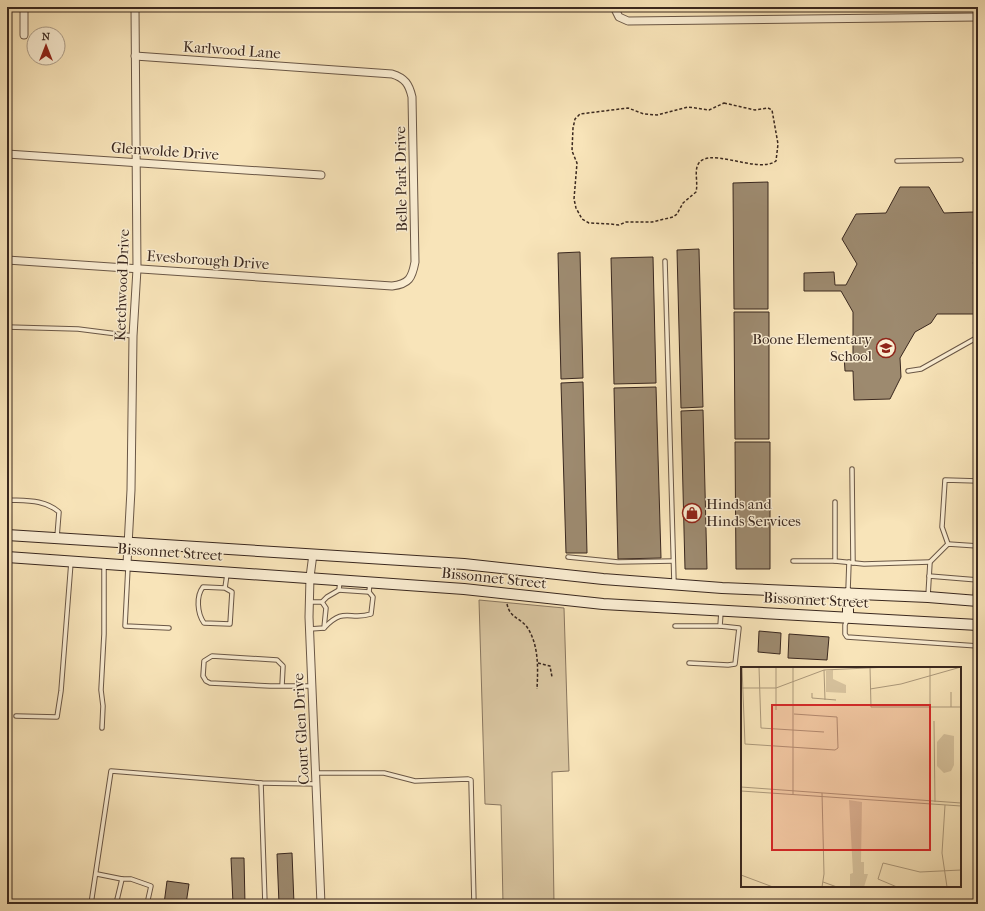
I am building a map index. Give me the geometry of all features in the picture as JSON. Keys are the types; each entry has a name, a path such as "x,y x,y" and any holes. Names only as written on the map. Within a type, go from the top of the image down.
{"main road":[{"name":"Bissonnet Street","path":"7,534 464,564 603,579 674,584 928,597 976,601"},
{"name":"Bissonnet Street","path":"7,557 104,562 340,579 369,586 508,594 603,604 978,625"},
{"path":"848,593 848,617"}],"street":[{"path":"24,7 24,35"},
{"name":"Ketchwood Drive","path":"128,564 131,490 133,336 137,269 135,7"},
{"path":"614,7 619,17 628,21 978,17"},
{"name":"Karlwood Lane","path":"135,56 328,70"},
{"name":"Belle Park Drive","path":"328,70 392,74 402,77 409,85 412,97 415,262 412,274 404,284 392,286 335,282"},
{"name":"Glenwolde Drive","path":"7,154 320,175"},
{"name":"Evesborough Drive","path":"7,260 335,282"},
{"name":"Court Glen Drive","path":"313,554 309,602 317,773 321,904"}],"lane":[{"path":"897,161 961,160"},
{"path":"665,261 674,584"},
{"path":"7,327 78,329 133,336"},
{"path":"908,371 921,369 978,337"},
{"path":"848,593 851,562 852,469"},
{"path":"948,544 942,526 945,480 978,481"},
{"path":"7,500 43,502 51,505 59,512 57,538"},
{"path":"835,502 835,561"},
{"path":"928,597 930,562 948,544 978,546"},
{"path":"568,557 618,562 673,561"},
{"path":"16,716 57,717 61,691 71,561"},
{"path":"793,561 930,562"},
{"path":"102,728 103,706 101,690 104,634 104,562"},
{"path":"128,564 125,626 169,628"},
{"path":"225,588 227,571"},
{"path":"929,576 977,580 976,601"},
{"path":"339,590 340,579"},
{"path":"309,602 322,602 327,597 339,590 369,586 373,597 371,614 342,614 332,619 324,628 310,629"},
{"path":"203,587 225,588 232,592 230,624 204,623 198,613 200,591 203,587"},
{"path":"322,602 326,608 324,628"},
{"path":"720,626 721,610"},
{"path":"848,617 845,625 845,634 847,637 978,646"},
{"path":"675,626 720,626 739,628 735,664 728,666 689,663"},
{"path":"282,686 283,666 277,660 212,656 204,661 203,676 206,681 210,683 282,686 312,686"},
{"path":"91,904 97,874 111,771 261,783 317,784"},
{"path":"317,773 384,773 415,781 471,780 474,904"},
{"path":"261,783 264,904"},
{"path":"97,874 122,879 131,879 151,886 147,904"},
{"path":"116,904 122,879"}],"path":[{"path":"724,103 755,110 768,108 772,110 778,144 776,161 766,164 745,163 708,156 701,160 697,167 696,192 683,203 677,214 673,217 642,223 626,222 619,225 589,224 582,219 579,214 574,199 577,163 572,150 572,136 575,119 580,114 628,108 644,114 657,115 688,107 709,110 724,103"},
{"path":"508,594 507,602 509,612 526,626 532,637 538,663 537,689"},
{"path":"538,663 550,666 552,677"}],"shaded area":[{"path":"479,600 564,608 569,771 552,772 554,904 503,904 501,805 485,804"}],"building":[{"path":"768,182 768,309 734,309 733,183"},
{"path":"900,187 929,187 944,213 973,212 978,221 978,255 973,263 978,271 978,308 975,314 937,314 931,323 915,332 900,358 901,377 890,399 854,400 853,371 845,371 844,355 853,355 853,312 841,291 804,291 804,273 834,272 835,285 846,285 857,264 842,239 856,214 886,213"},
{"path":"699,249 703,407 681,408 677,250"},
{"path":"580,252 583,378 561,379 558,253"},
{"path":"653,257 656,383 614,384 611,258"},
{"path":"734,312 769,312 769,439 735,439"},
{"path":"583,382 587,553 566,553 561,383"},
{"path":"656,387 661,558 618,559 614,388"},
{"path":"703,410 707,569 685,569 681,411"},
{"path":"735,442 770,442 770,569 736,569"},
{"path":"759,631 781,633 780,654 758,652"},
{"path":"789,634 829,637 827,660 788,658"},
{"path":"292,853 294,904 279,904 277,854"},
{"path":"231,858 244,858 245,904 233,904"},
{"path":"167,881 189,884 186,904 164,904"}],"place":[{"name":"Boone Elementary School","path":"886,348"},
{"name":"Hinds and Hinds Services","path":"692,513"}]}
